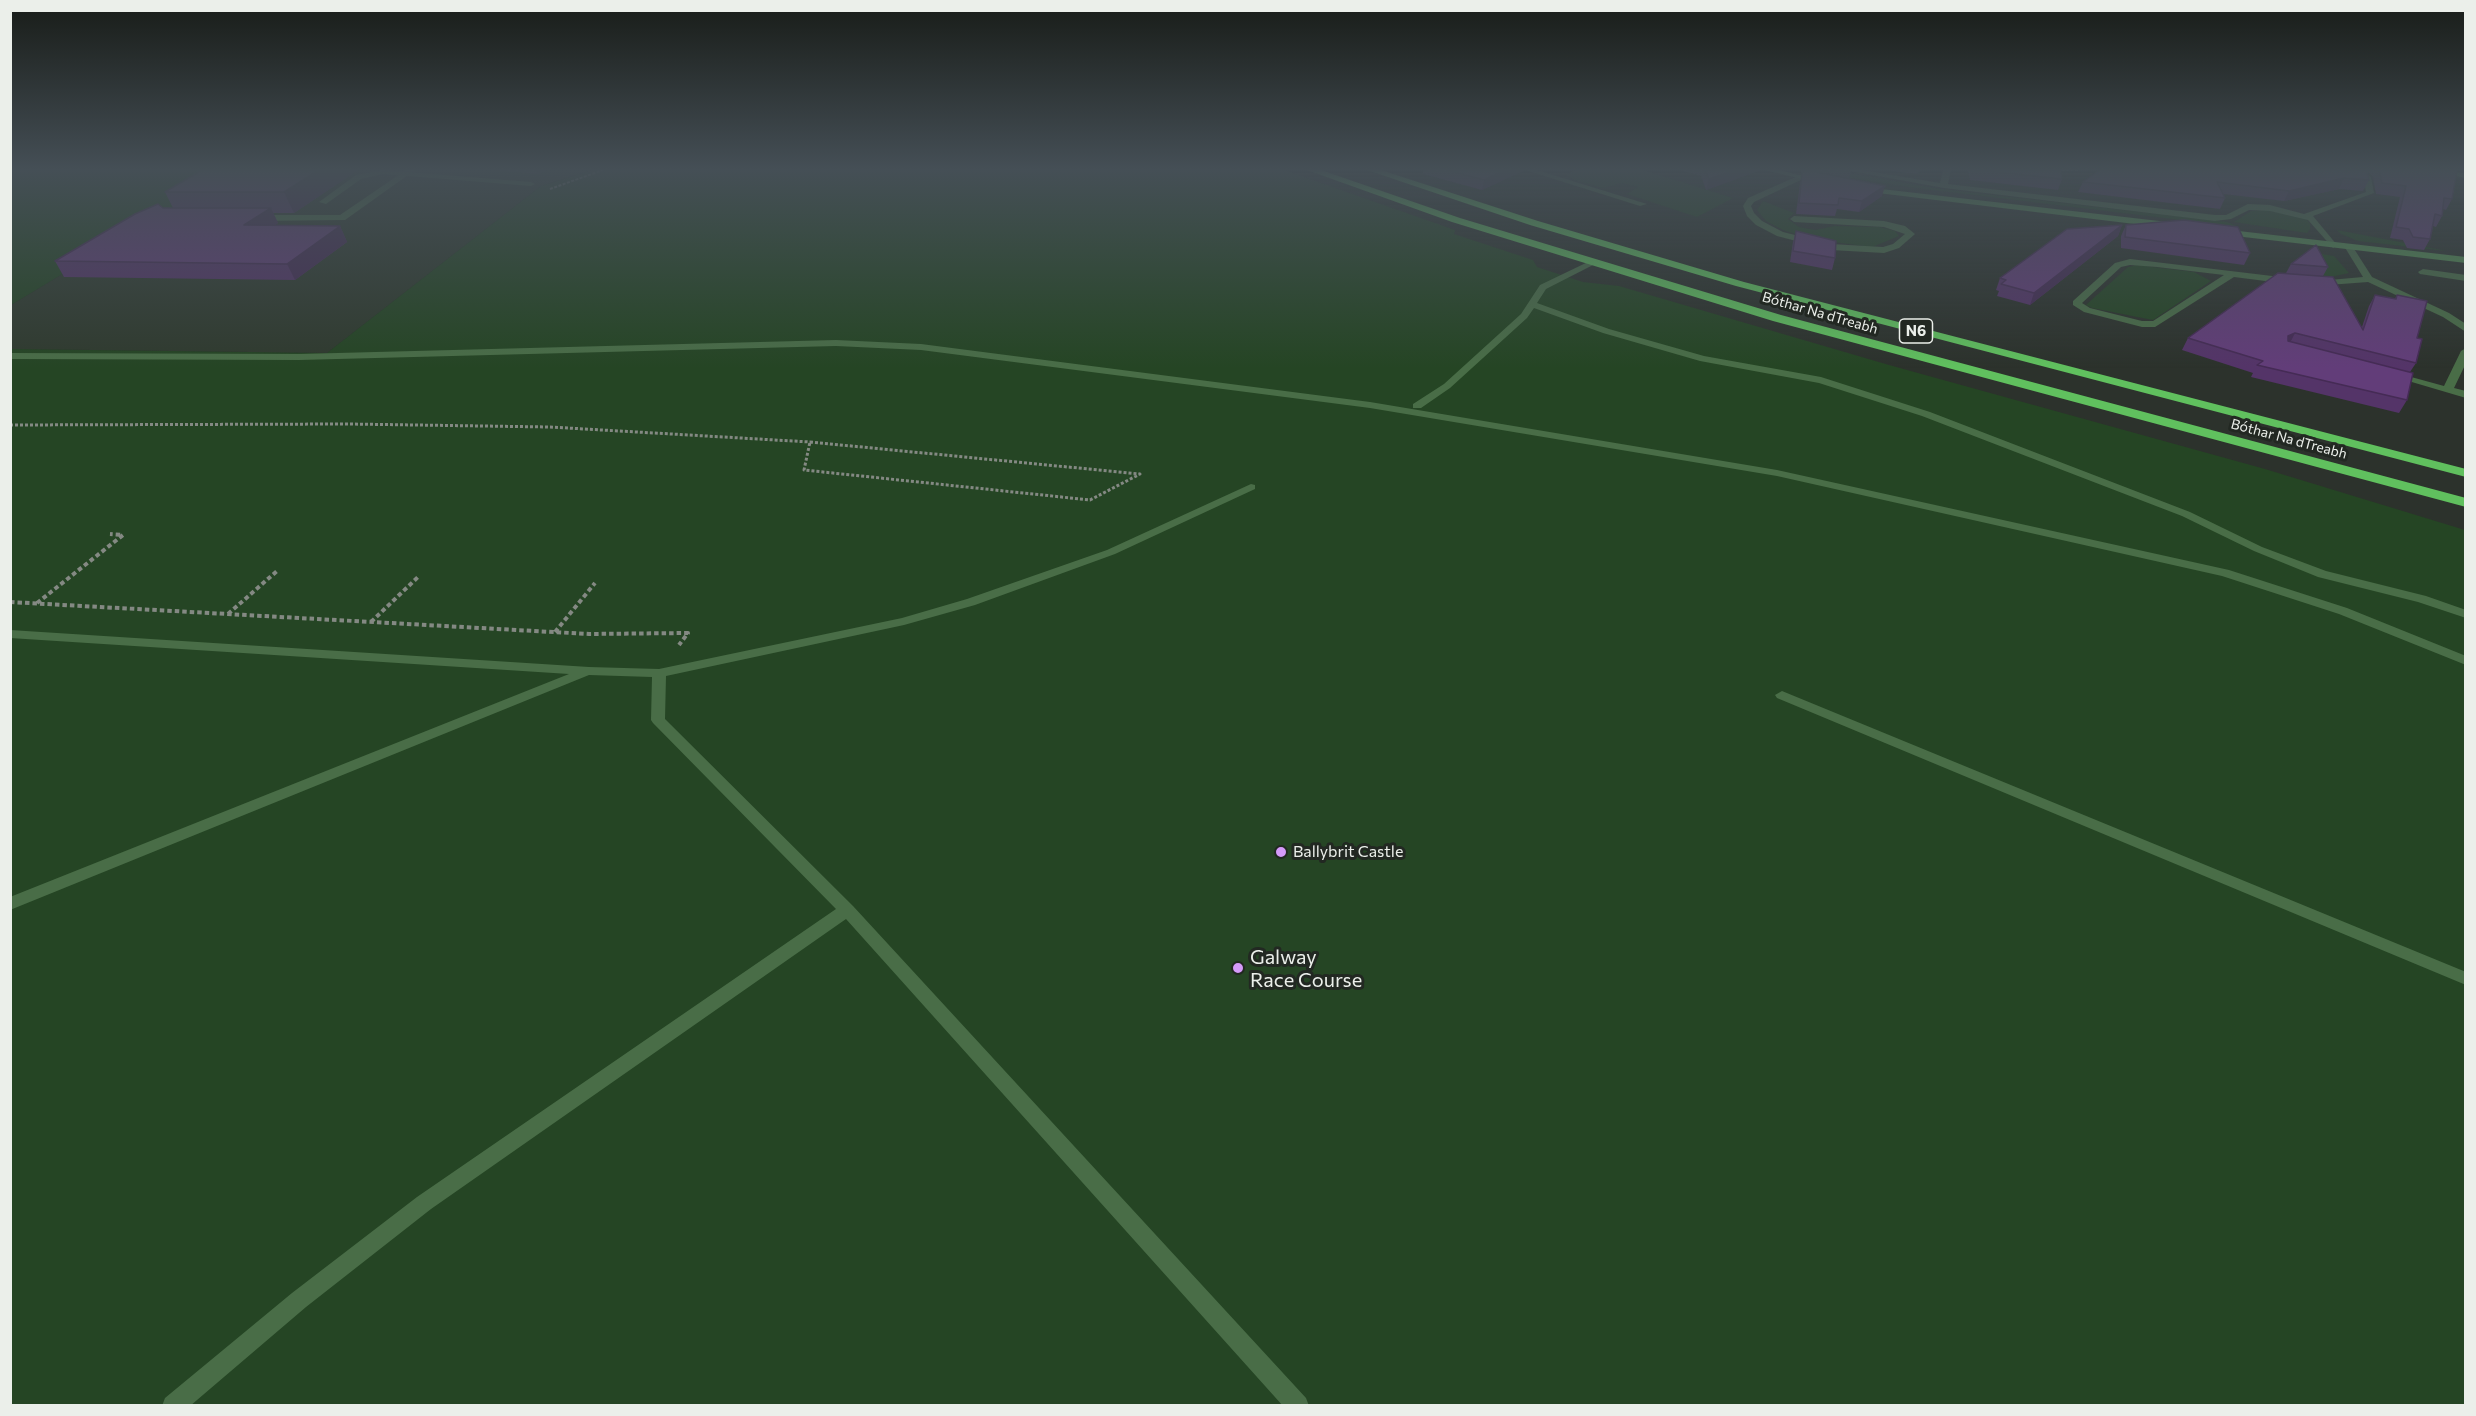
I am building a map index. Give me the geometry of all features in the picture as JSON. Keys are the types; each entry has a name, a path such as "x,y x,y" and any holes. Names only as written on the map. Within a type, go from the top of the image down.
{"highway":[{"name":"Bóthar Na dTreabh","path":"1507,236 1824,331 2466,503"},
{"name":"Bóthar Na dTreabh","path":"1577,236 1751,287 2466,473"},
{"path":"2241,443 2345,481 2466,515"}],"main road":[{"path":"2262,236 2466,260"}],"street":[{"path":"1788,236 1844,248 1889,249 1909,236"},
{"path":"2327,236 2333,244"},
{"path":"2348,246 2369,279"},
{"path":"2232,274 2155,324 2142,324 2087,310 2076,303 2125,262 2324,284 2369,279 2446,315 2466,328"},
{"path":"2423,272 2466,278"},
{"path":"2448,389 2466,351"},
{"path":"2380,372 2466,395"}],"lane":[{"path":"1417,406 1447,386 1524,316 1543,287 1590,262"},
{"path":"1532,304 1606,332 1703,359 1821,380 1926,414 2186,514 2258,549 2322,574 2422,599 2466,614"},
{"path":"10,356 299,357 813,343 921,347 1370,405 1777,473 2224,573 2322,603 2410,637 2466,662"},
{"path":"10,634 589,671 659,673 904,621 970,602 1111,552 1251,487"},
{"path":"10,904 589,671"},
{"path":"659,673 658,720 847,910 1298,1406"},
{"path":"1782,695 2466,979"},
{"path":"173,1406 299,1300 424,1203 847,910"}],"path":[{"path":"10,425 502,425 810,442 1140,474 1090,500 804,470 810,442"},
{"path":"36,604 123,535 110,534"},
{"path":"228,614 277,570"},
{"path":"370,622 418,577"},
{"path":"555,632 595,583"},
{"path":"10,602 555,632 688,633 659,673"}],"shaded area":[{"path":"125,236 477,236 327,353 11,349 11,305"}],"green space":[{"path":"11,236 125,236 11,305"},
{"name":"Galway Race Course","path":"477,236 1460,236 1533,260 1537,267 1583,282 1619,286 1889,365 2265,469 2465,530 2465,1405 11,1406 11,349 327,353"},
{"path":"1801,236 1899,236 1872,247"},
{"path":"2346,236 2369,236 2447,251 2358,241"},
{"path":"2309,252 2334,256 2349,273 2325,278"},
{"path":"2137,265 2194,272 2211,281 2153,320 2086,305 2128,267"}],"building":[{"path":"97,236 326,236 287,264 55,261"},
{"path":"1795,236 1816,236 1836,241 1835,258 1793,251"},
{"path":"2057,236 2108,236 2034,293 2001,284 2006,280 2000,278"},
{"path":"2242,236 2250,253 2125,237"},
{"path":"2413,236 2431,236 2430,239"},
{"path":"2316,245 2328,267 2291,264"},
{"path":"2278,273 2333,277 2363,330 2375,295 2396,299 2397,295 2427,301 2417,338 2422,339 2416,363 2295,333 2288,336 2288,341 2413,373 2407,400 2257,365 2263,361 2188,338"}],"place":[{"name":"Ballybrit Castle","path":"1281,852"},
{"name":"Galway Race Course","path":"1238,968"}]}
